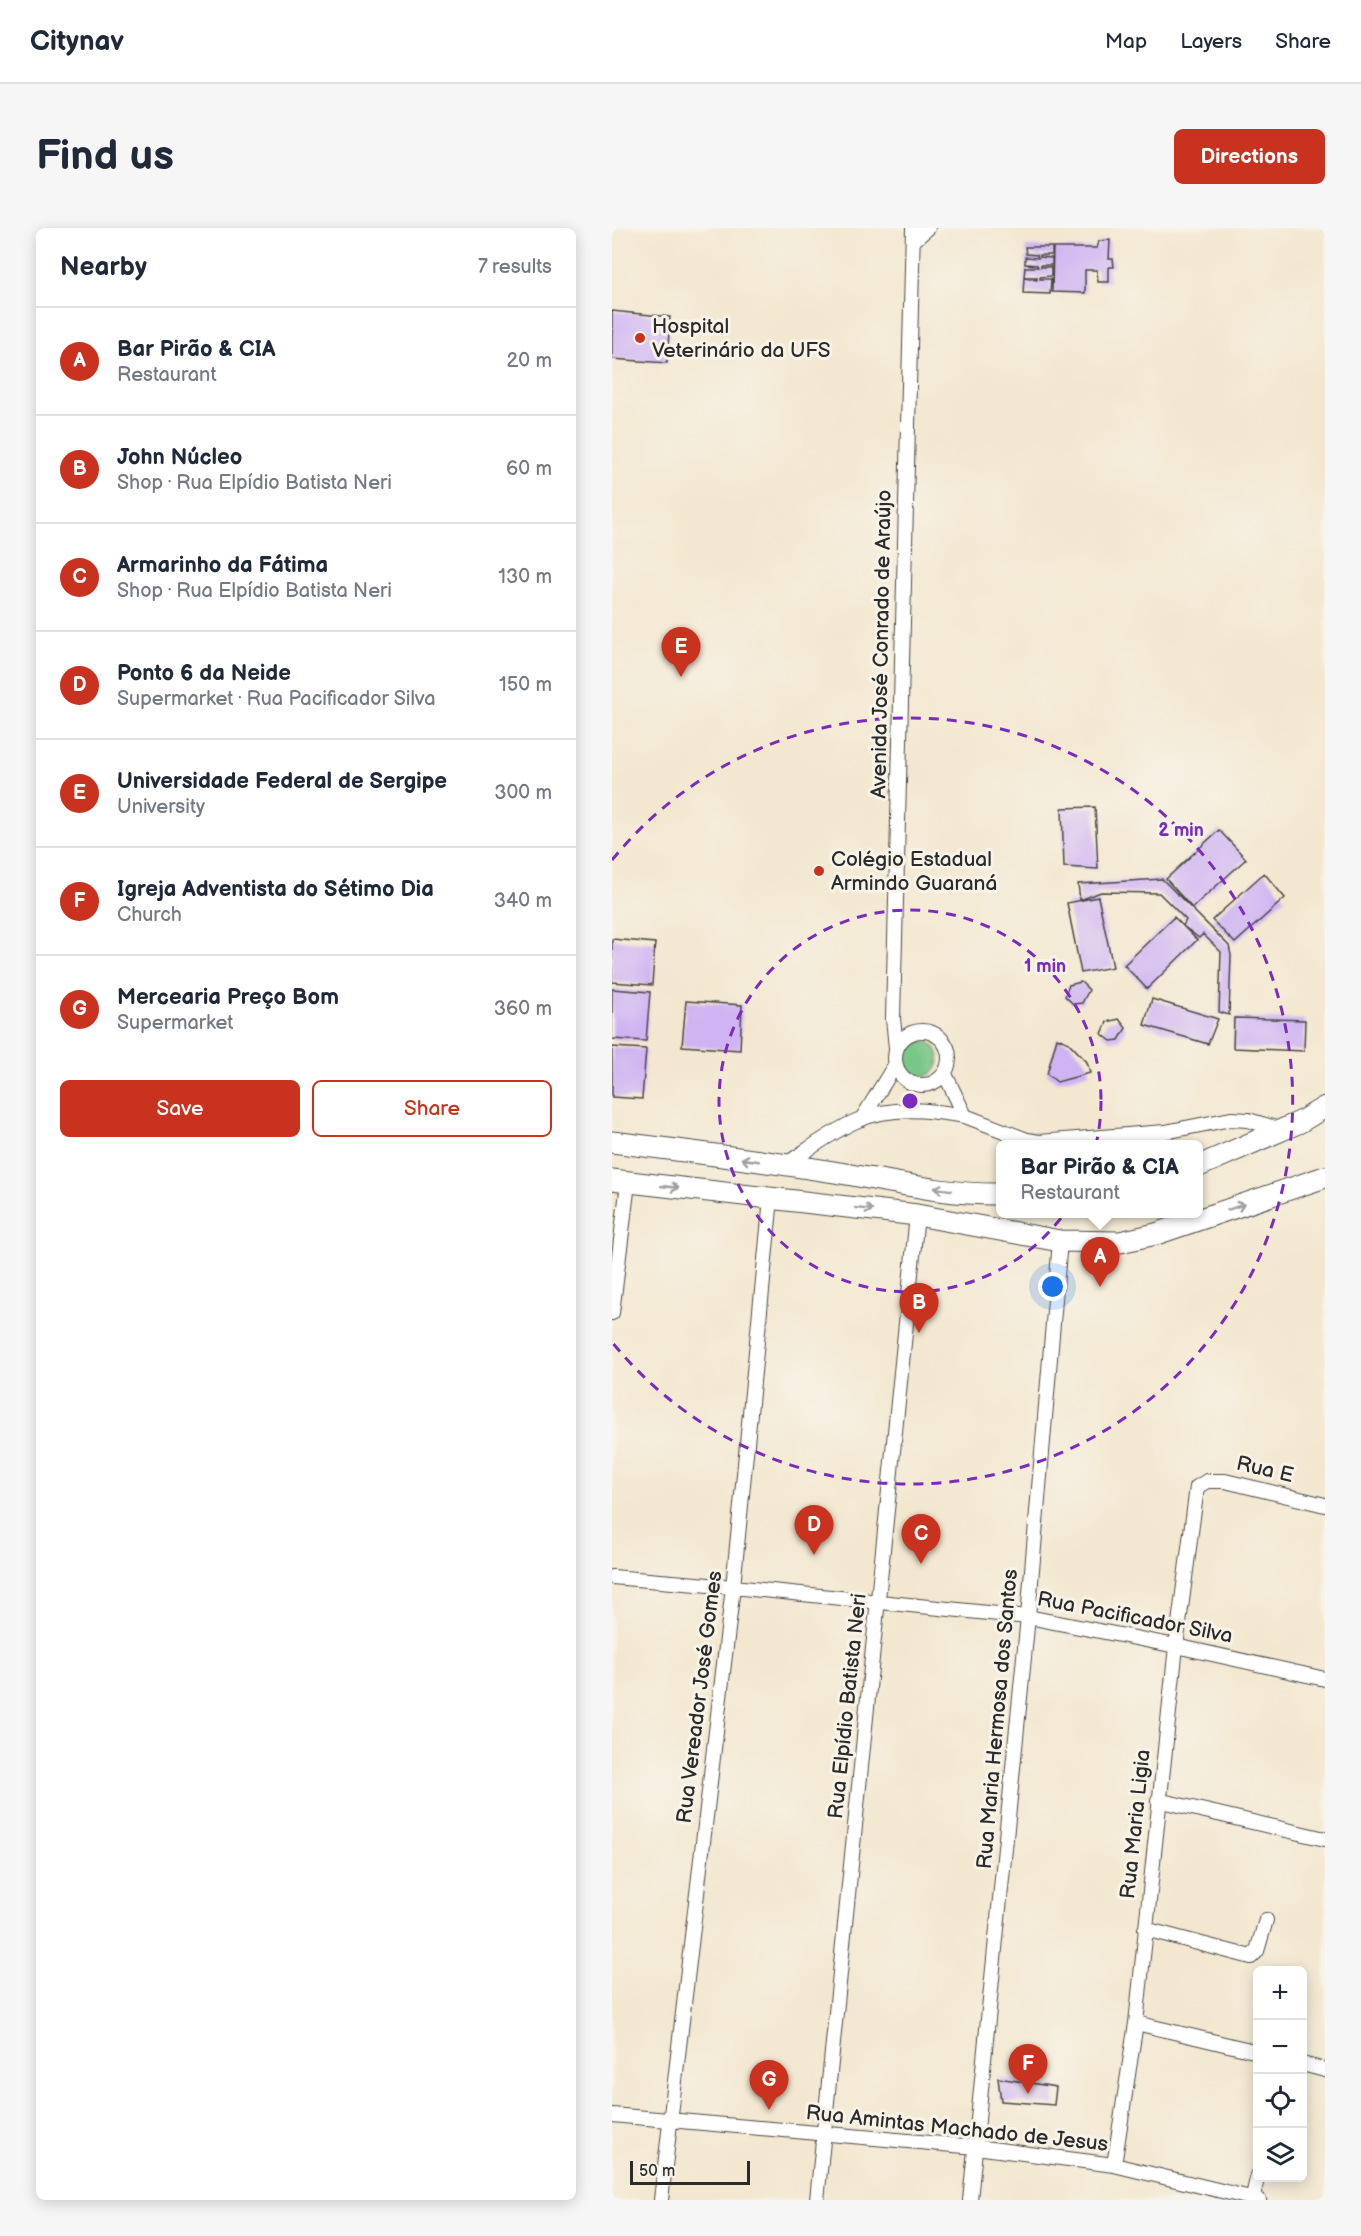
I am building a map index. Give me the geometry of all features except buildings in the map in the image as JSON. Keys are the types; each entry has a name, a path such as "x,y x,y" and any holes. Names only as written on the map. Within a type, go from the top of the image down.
{"main road":[{"path":"1203,1164 1300,1122 1325,1107"},
{"path":"612,1142 920,1186 996,1194"},
{"path":"1203,1218 1325,1177"},
{"path":"617,1183 917,1215 1060,1241 1136,1240 1202,1218"}],"street":[{"name":"Avenida José Conrado de Araújo","path":"896,1048 893,1018 913,234 928,228"},
{"path":"862,1119 895,1065 896,1048 900,1041 915,1031 933,1033 947,1046 949,1065 945,1074 938,1081 929,1085 920,1086 904,1079 895,1065"},
{"path":"945,1074 965,1116"},
{"path":"785,1165 855,1121 892,1110 933,1111 965,1116 1027,1140"},
{"path":"1064,1140 1165,1132 1231,1119 1248,1120 1282,1130"},
{"path":"612,1313 617,1183"},
{"name":"Rua Vereador José Gomes","path":"660,2197 671,2121 733,1587 771,1198"},
{"name":"Rua Elpídio Batista Neri","path":"817,2200 917,1215"},
{"name":"Rua Maria Hermosa dos Santos","path":"970,2200 1028,1617 1060,1241"},
{"name":"Rua E","path":"1197,1486 1207,1481 1224,1481 1325,1505"},
{"name":"Rua Maria Ligia","path":"1114,2165 1136,2024 1158,1800 1197,1486"},
{"name":"Rua Pacificador Silva","path":"612,1577 1028,1617 1176,1646 1325,1679"},
{"path":"1158,1800 1325,1839"},
{"path":"1145,1929 1251,1957 1257,1951 1266,1920"},
{"path":"1136,2024 1253,2051"},
{"path":"1307,2065 1325,2070"},
{"name":"Rua Amintas Machado de Jesus","path":"612,2115 976,2147 1114,2165 1254,2200"},
{"path":"1254,2200 1256,2182"}],"green space":[{"path":"921,1041 934,1046 939,1059 934,1072 921,1077 908,1072 903,1059 908,1046"}],"place":[{"name":"Hospital Veterinário da UFS","path":"640,338"},
{"name":"Universidade Federal de Sergipe","path":"681,677"},
{"name":"Colégio Estadual Armindo Guaraná","path":"819,871"},
{"name":"Bar Pirão & CIA","path":"1100,1287"},
{"name":"John Núcleo","path":"919,1333"},
{"name":"Ponto 6 da Neide","path":"814,1555"},
{"name":"Armarinho da Fátima","path":"921,1564"},
{"name":"Igreja Adventista do Sétimo Dia","path":"1028,2094"},
{"name":"Mercearia Preço Bom","path":"769,2110"}]}
